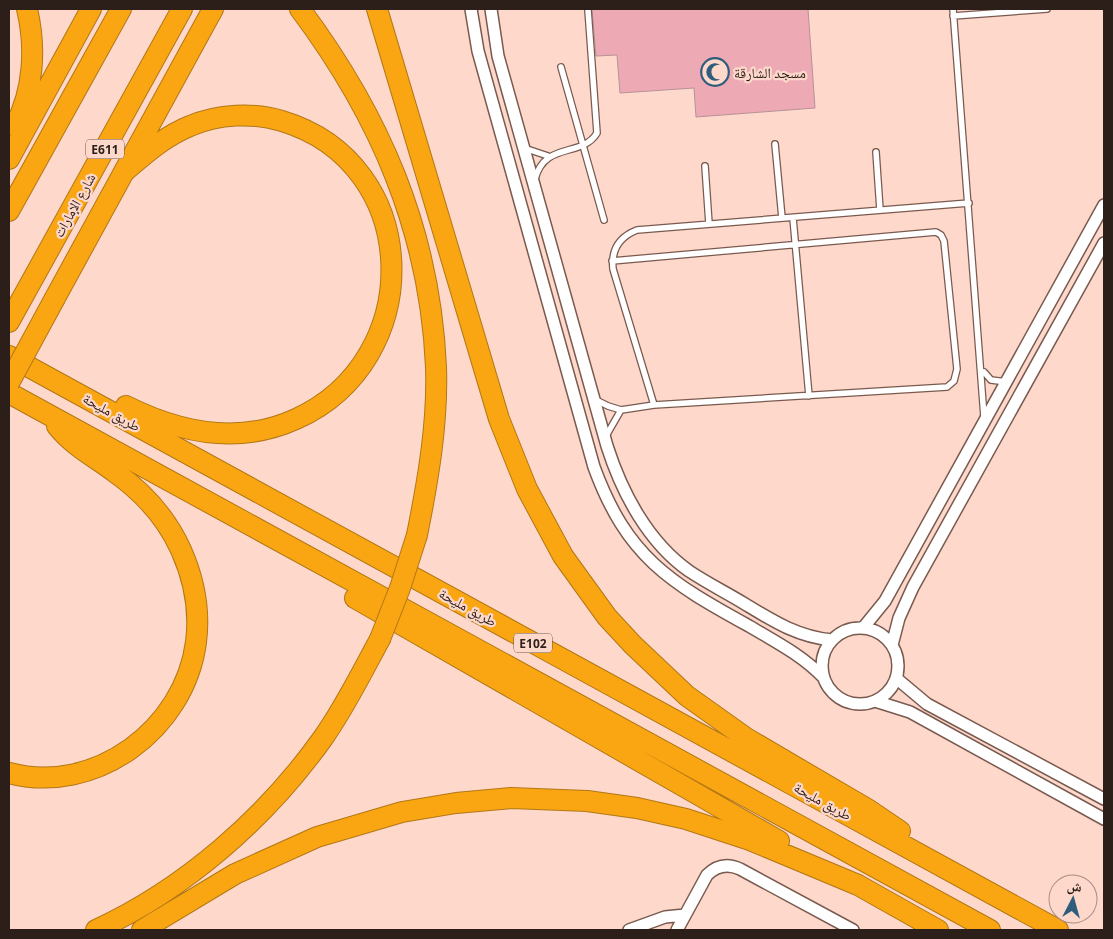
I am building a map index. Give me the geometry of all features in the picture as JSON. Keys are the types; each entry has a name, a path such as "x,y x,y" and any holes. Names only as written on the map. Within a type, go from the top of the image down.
{"highway":[{"path":"9,138 19,118 28,92 32,65 32,37 27,9"},
{"path":"9,159 92,9"},
{"path":"9,211 121,9"},
{"name":"شارع الإمارات","path":"9,322 182,9"},
{"path":"9,384 213,9"},
{"path":"96,930 127,915 190,873 234,836 275,796 324,737 380,639 400,588 417,535 431,452 436,367 430,310 420,253 404,198 383,144 357,93 326,44 300,9"},
{"path":"377,9 499,419 527,489 563,556 608,617 646,658 687,696 746,738 895,827 939,865"},
{"path":"43,375 94,391 166,424 189,430 220,434 260,432 304,415 342,388 372,350 382,329 392,282 391,252 382,215 363,178 349,161 316,134 275,119 232,116 210,119 170,135 125,171"},
{"name":"طريق مليحة","path":"9,356 1058,930"},
{"name":"E102","path":"9,393 990,930"},
{"path":"9,773 28,777 66,776 103,765 136,746 162,718 181,691 188,675 196,643 197,610 189,569 171,531 160,514 131,484 79,449 46,413"},
{"path":"231,514 313,574 938,930"},
{"path":"142,930 235,874 326,834 402,812 456,803 511,798 587,801 637,808 686,819 750,840 858,886"}],"street":[{"path":"472,9 478,51 594,467 616,517 648,559 671,580 790,649 824,678"},
{"path":"491,9 498,56 605,438 619,479 635,510 655,537 689,570 783,627 810,636 832,640"},
{"path":"504,146 523,143"},
{"path":"522,208 539,202"},
{"path":"863,628 886,601 1104,205"},
{"path":"892,645 899,618 909,594 1104,243"},
{"path":"863,628 882,635 892,645 898,665 896,678 886,694 875,701 861,704 841,699 830,690 824,678 822,658 832,640 849,629 863,628"},
{"path":"896,678 926,704 1104,799"},
{"path":"875,701 910,712 1104,820"},
{"path":"676,930 707,875 720,867 730,866 740,869 852,930"},
{"path":"629,930 665,917 685,915"}],"lane":[{"path":"952,9 985,422"},
{"path":"953,16 1047,9"},
{"path":"534,181 538,170 548,156 592,140 598,128 588,10"},
{"path":"561,67 604,220"},
{"path":"523,143 548,156"},
{"path":"775,144 782,218"},
{"path":"876,152 880,210"},
{"path":"705,166 709,224"},
{"path":"654,405 612,261 616,246 631,232 969,203"},
{"path":"793,218 809,396"},
{"path":"594,397 603,404 621,410 654,405 947,387 954,380 957,369 944,241 939,233 933,232 612,261"},
{"path":"982,367 985,375 991,380 1006,382"},
{"path":"605,438 621,410"}],"building":[{"name":"مسجد الشارقة","path":"592,9 808,9 815,108 696,117 694,88 620,93 617,55 596,56"}],"place":[{"name":"مسجد الشارقة","path":"715,72"}]}
